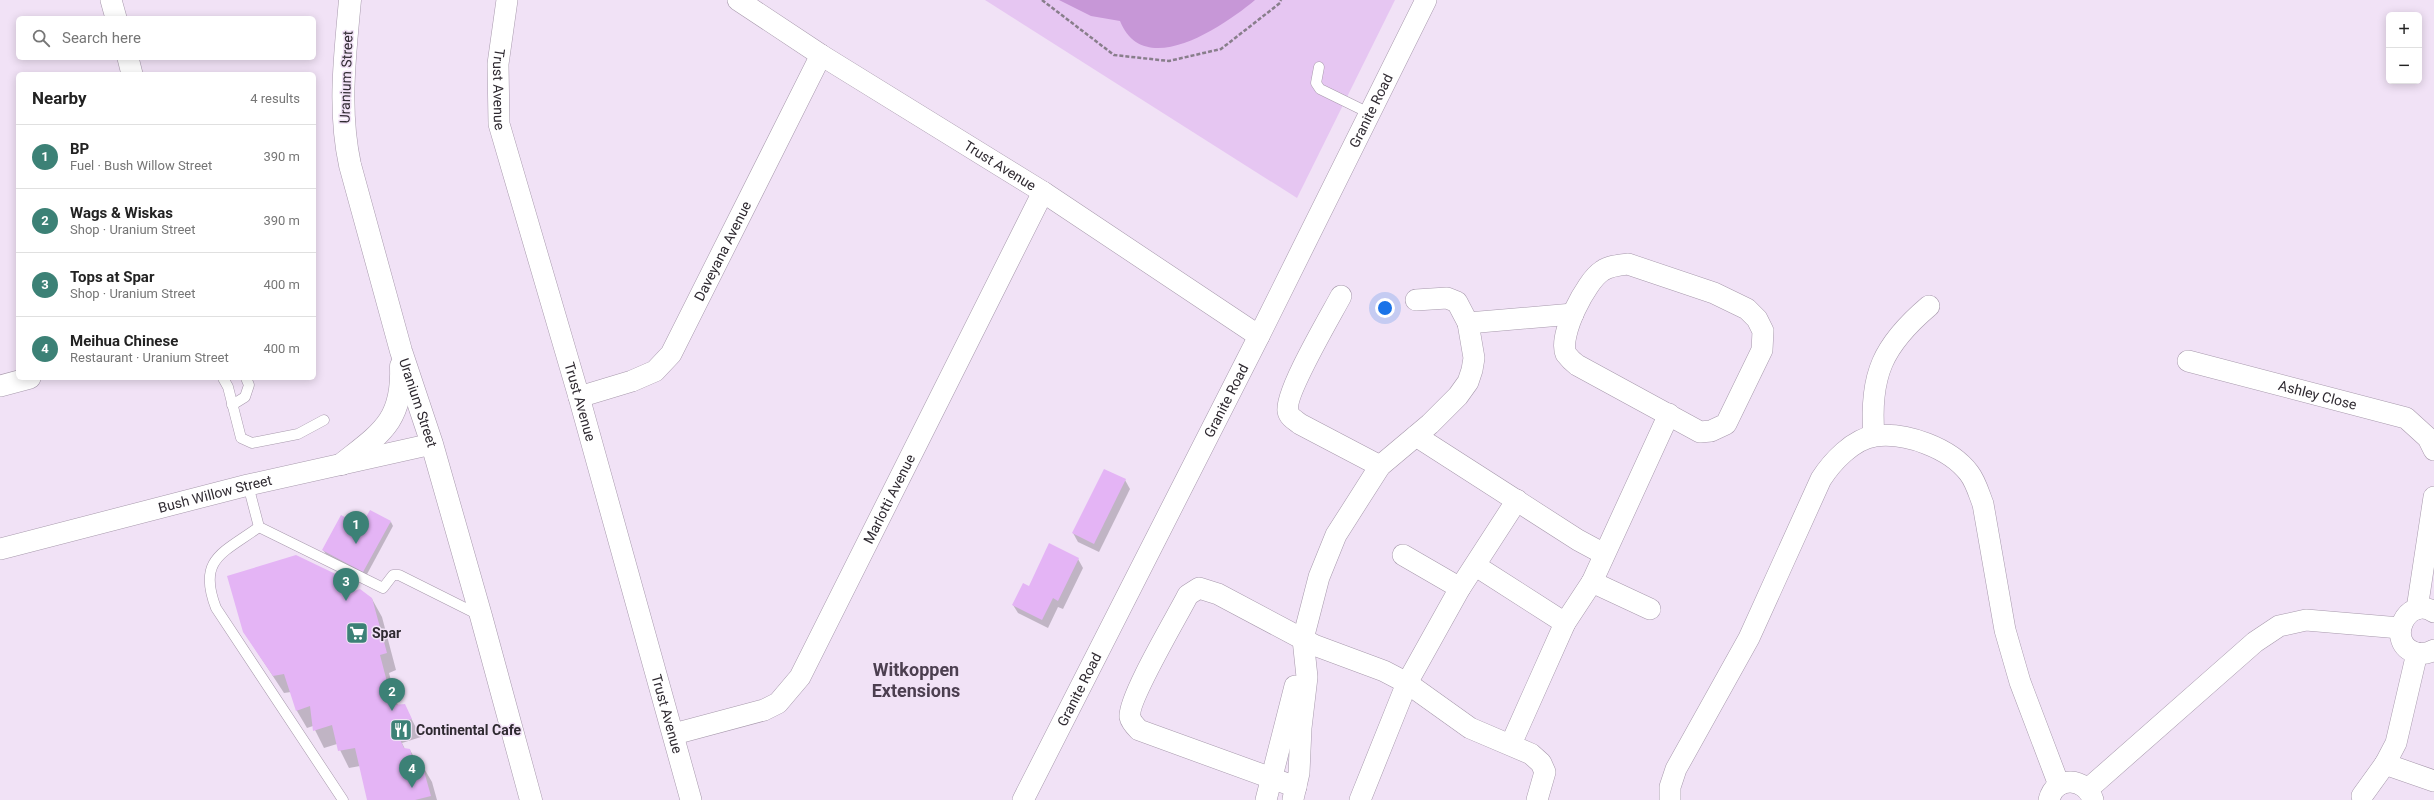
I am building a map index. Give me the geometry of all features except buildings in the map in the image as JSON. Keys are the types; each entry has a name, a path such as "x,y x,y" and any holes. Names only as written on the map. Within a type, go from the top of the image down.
{"street":[{"path":"111,0 115,16"},
{"name":"Uranium Street","path":"350,0 342,105 345,141 401,351 432,444 531,800"},
{"name":"Trust Avenue","path":"507,0 498,64 499,124 579,397 692,800"},
{"name":"Trust Avenue","path":"738,0 821,55 1043,192 1259,336"},
{"name":"Granite Road","path":"1023,800 1259,336 1426,0"},
{"name":"Daveyana Avenue","path":"579,397 632,381 655,371 671,354 821,55"},
{"path":"128,60 132,72"},
{"name":"Marlotti Avenue","path":"674,734 764,710 778,703 800,677 1043,192"},
{"path":"1628,264 1714,293 1747,309 1757,319 1763,332 1762,350 1726,424 1711,431 1700,432 1571,359 1566,353 1565,344 1573,314 1590,283 1601,271 1615,265 1628,264"},
{"path":"1341,296 1295,384 1287,410 1290,416 1300,424 1380,466"},
{"path":"1267,792 1296,680 1304,661 1304,639 1318,577 1336,535 1380,466 1416,436 1458,396 1468,382 1474,358 1468,323 1457,302 1438,298 1416,300"},
{"path":"1874,436 1872,413 1882,363 1894,340 1904,327 1929,306"},
{"path":"1468,323 1573,314"},
{"path":"342,464 381,432 391,421 398,403 402,383 401,351"},
{"name":"Ashley Close","path":"2188,361 2334,400 2391,413 2406,418 2432,441"},
{"path":"0,386 22,380"},
{"path":"1511,744 1566,623 1592,582 1669,414"},
{"path":"1416,436 1604,554"},
{"path":"1670,800 1670,787 1676,769 1749,638 1821,480 1830,465 1846,449 1874,436 1900,437 1945,452 1965,469 1976,484 1983,504 2005,630 2054,792 2073,781 2090,795 2255,642 2279,626 2306,620 2400,628"},
{"name":"Bush Willow Street","path":"0,549 248,485 432,444"},
{"path":"2362,796 2385,764 2396,744 2425,651 2404,645 2401,638 2400,628 2404,617 2425,611 2434,497"},
{"path":"1360,800 1407,683 1460,588 1476,566 1517,500"},
{"path":"1403,555 1460,588"},
{"path":"1476,566 1566,623"},
{"path":"1592,582 1650,609"},
{"path":"1304,661 1307,668 1307,683 1301,728 1299,773 1294,793 1267,792 1139,730 1130,717 1132,705 1188,595 1193,590 1199,588 1218,594 1304,639 1378,668 1407,683 1470,728 1532,754 1541,763 1545,772 1537,800"},
{"path":"2385,764 2434,781"}],"lane":[{"path":"1319,67 1316,83 1320,89 1369,114"},
{"path":"224,380 241,438 252,443 298,434 324,420"},
{"path":"232,405 245,398 249,385 247,380"},
{"path":"248,485 259,527 383,588 393,575 399,575 481,616"},
{"path":"259,527 216,559 208,576 210,594 216,608 343,800"}],"path":[{"path":"1042,0 1114,55 1169,60 1221,49 1280,3 1281,0"}],"shaded area":[{"path":"985,0 1395,0 1297,198"},
{"path":"1059,0 1255,0 1224,23 1205,34 1185,43 1165,48 1147,47 1131,38 1120,21 1091,16"}],"place":[{"name":"BP","path":"356,544"},
{"name":"Tops at Spar","path":"346,601"},
{"name":"Spar","path":"357,633"},
{"name":"Wags & Wiskas","path":"392,711"},
{"name":"Continental Cafe","path":"401,730"},
{"name":"Meihua Chinese","path":"412,788"}],"district":[{"name":"Witkoppen Extensions","path":"916,679"}]}
